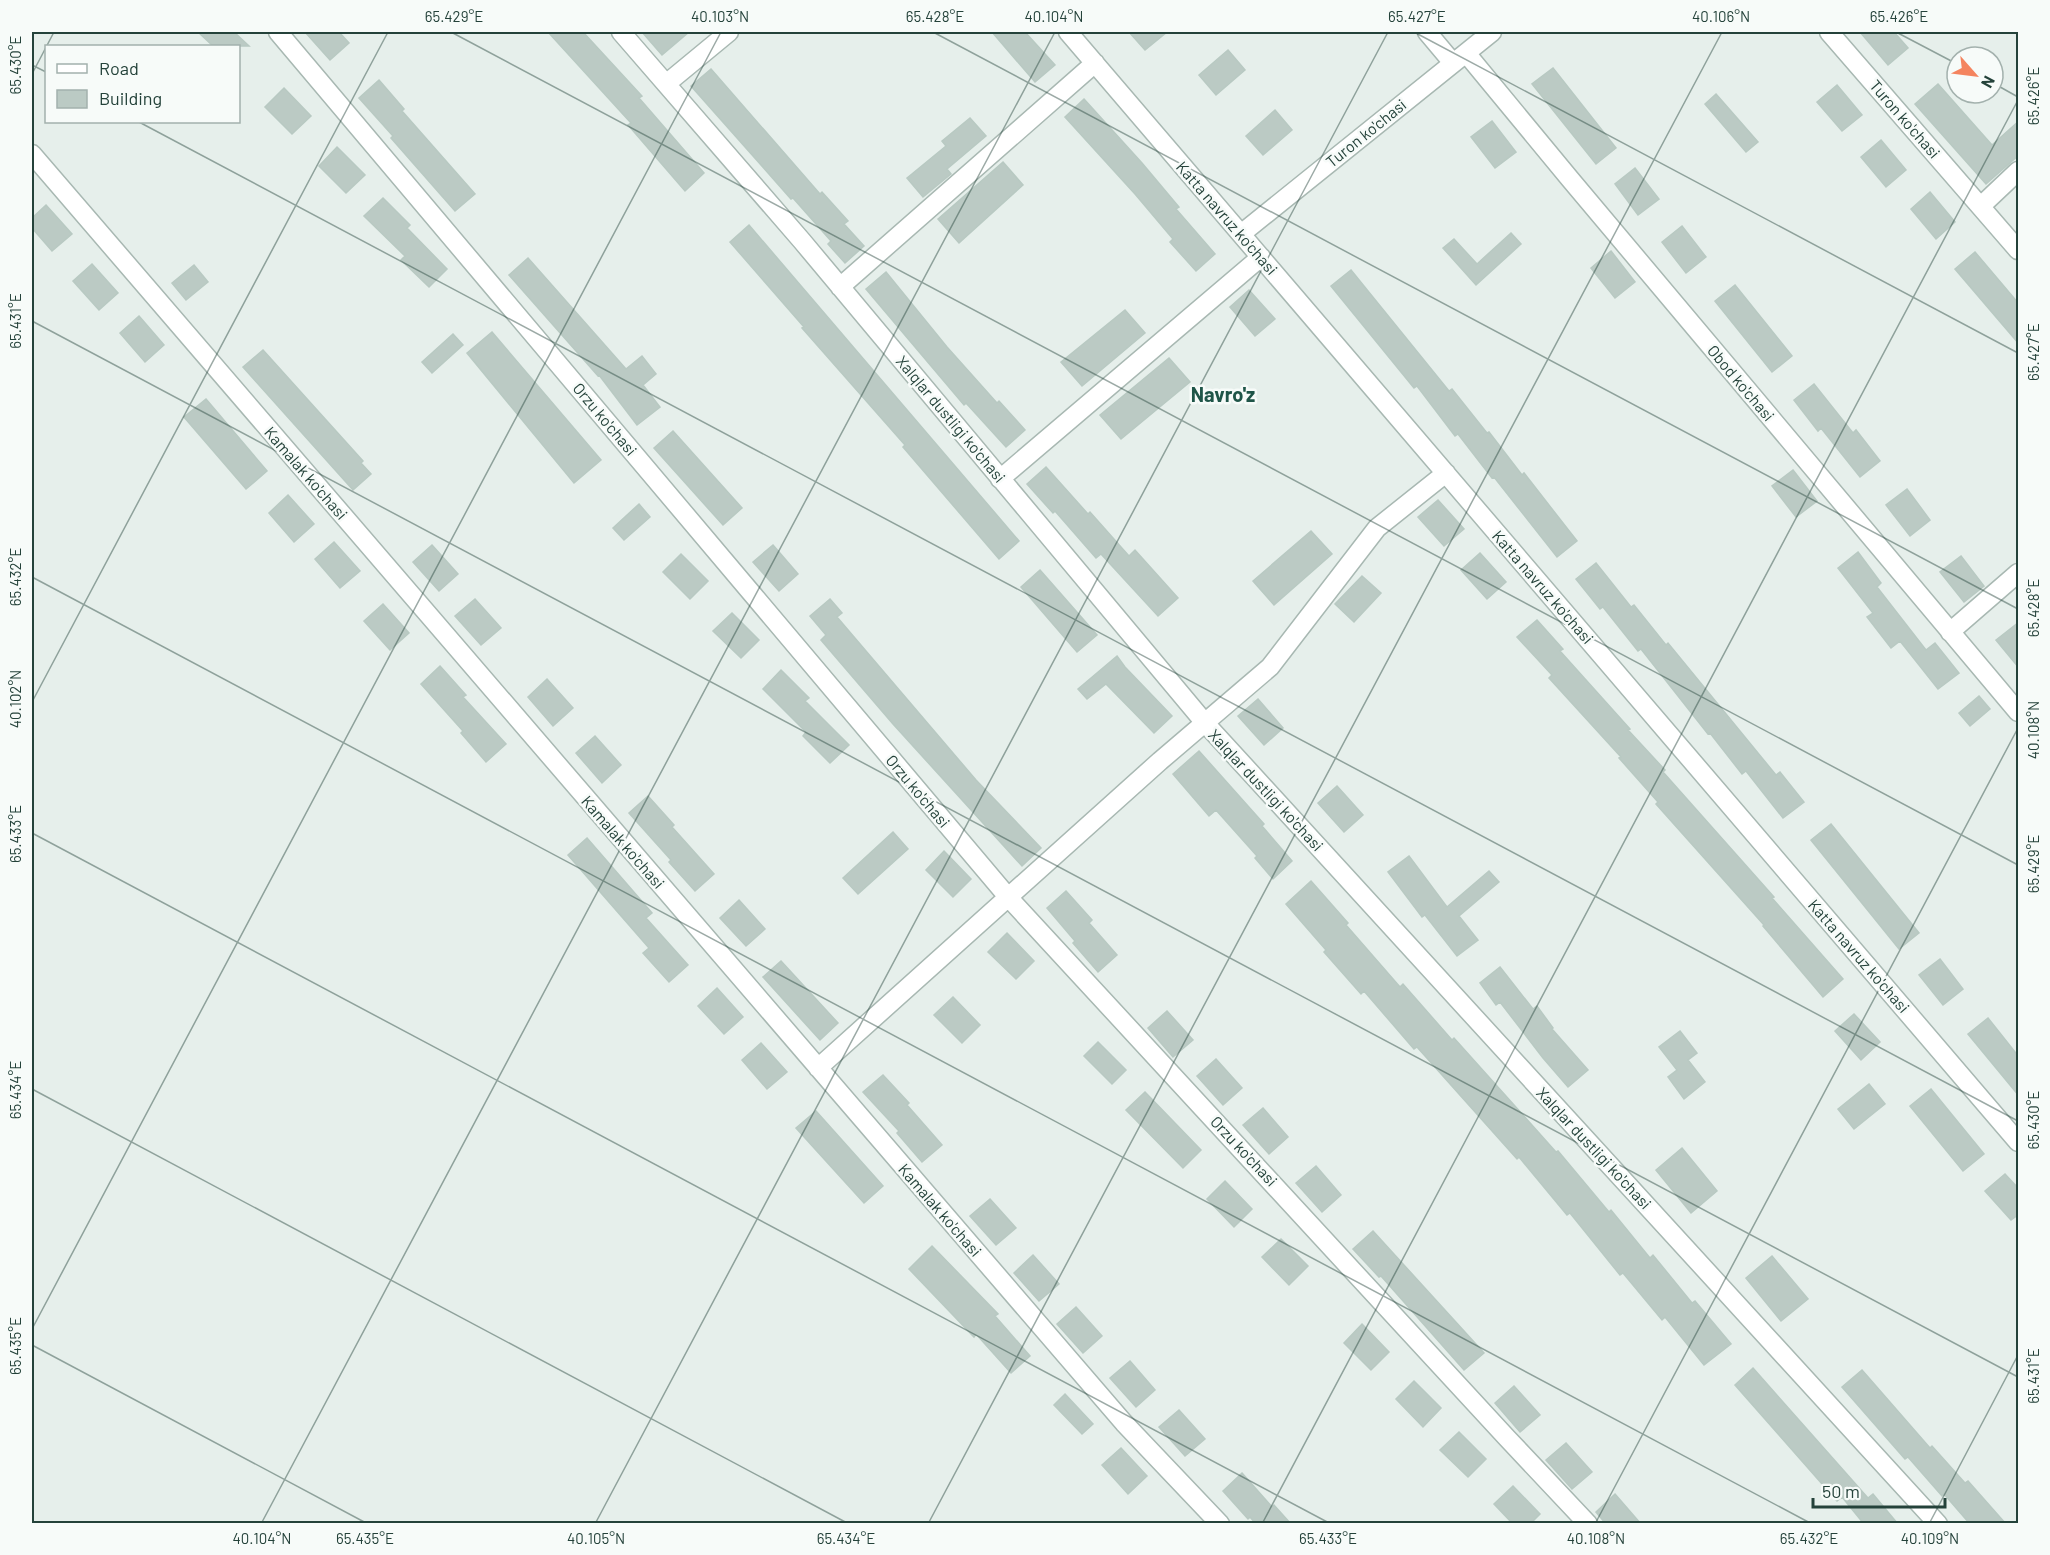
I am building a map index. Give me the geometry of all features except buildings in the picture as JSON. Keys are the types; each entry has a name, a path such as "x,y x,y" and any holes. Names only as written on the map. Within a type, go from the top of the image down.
{"street":[{"name":"Orzu ko'chasi","path":"278,32 1008,897 1588,1524"},
{"name":"Xalqlar dustligi ko'chasi","path":"621,32 840,286 1204,723 1938,1524"},
{"path":"666,84 729,32"},
{"name":"Katta navruz ko'chasi","path":"1068,32 2019,1142"},
{"name":"Obod ko'chasi","path":"1427,32 1459,58 1585,197 2019,712"},
{"name":"Turon ko'chasi","path":"1241,234 1492,32"},
{"name":"Turon ko'chasi","path":"1829,32 2019,250"},
{"path":"840,286 1095,63"},
{"name":"Kamalak ko'chasi","path":"32,154 1124,1423 1220,1524"},
{"path":"1981,206 2019,171"},
{"path":"1000,478 1260,257"},
{"path":"818,1068 1204,723 1270,667 1377,528 1446,474"},
{"path":"1950,632 2019,573"}],"district":[{"name":"Navro'z","path":"1223,395"}]}
